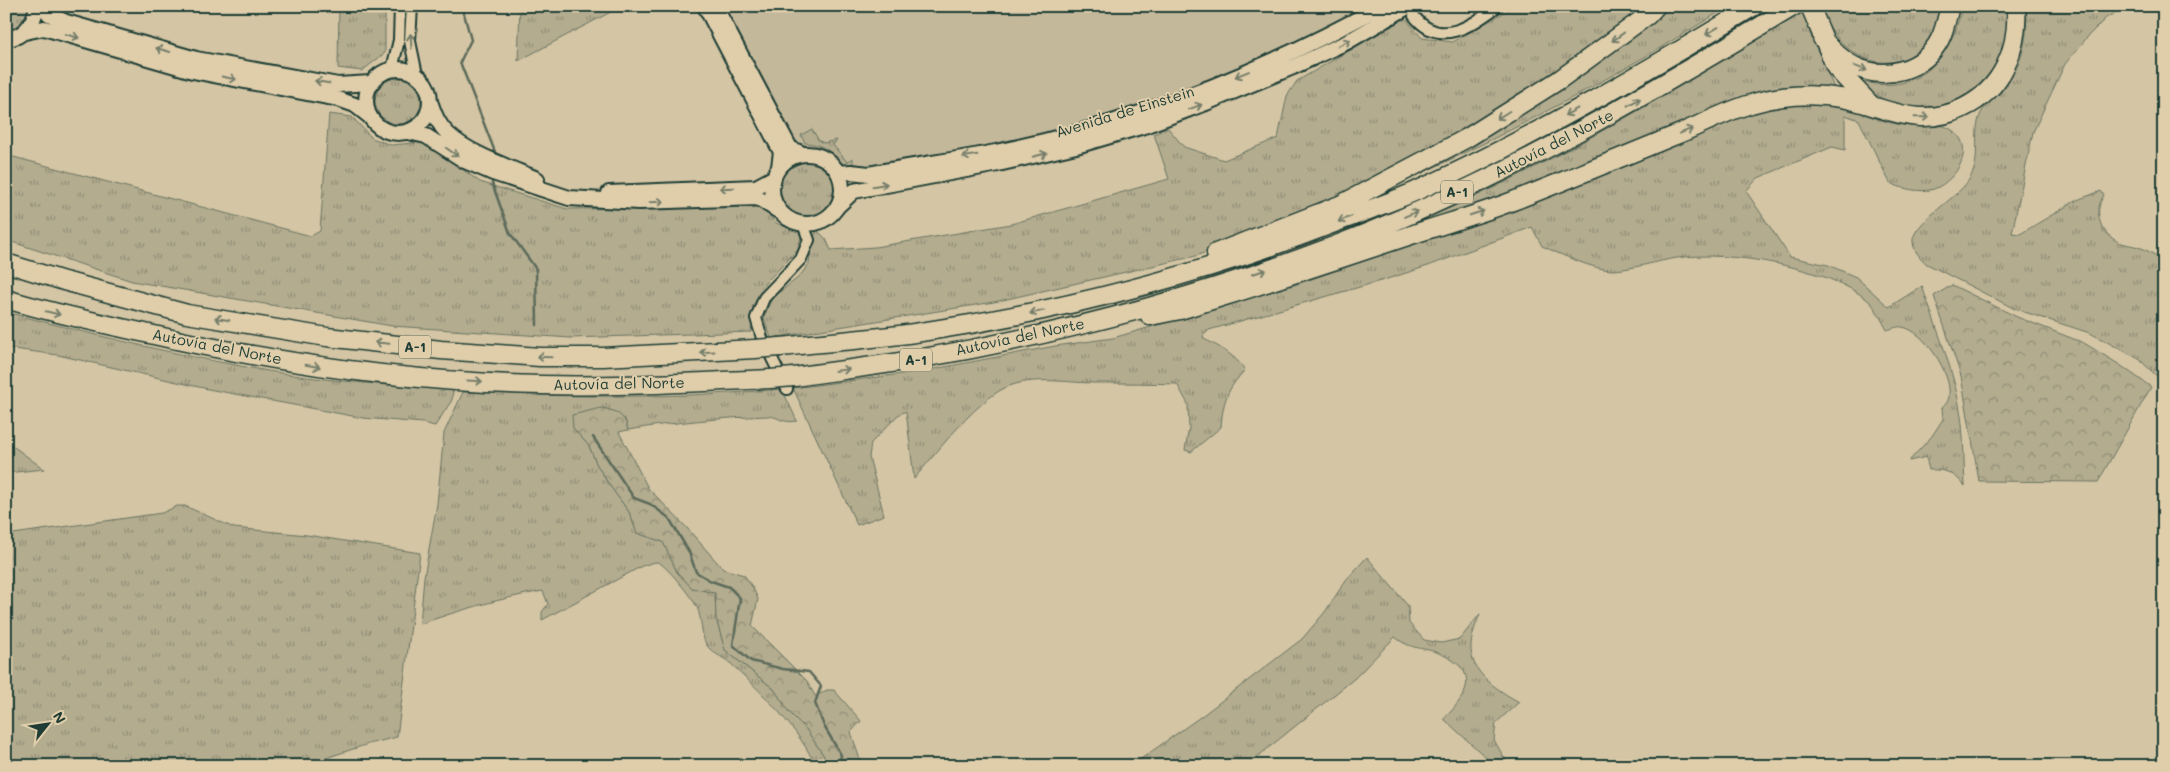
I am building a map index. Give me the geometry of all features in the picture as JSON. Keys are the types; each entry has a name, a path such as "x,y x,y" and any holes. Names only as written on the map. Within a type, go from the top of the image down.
{"highway":[{"name":"Autovía del Norte","path":"6,263 64,281 188,314 327,337 441,350 540,357 603,357 755,349 921,332 1032,313 1145,287 1289,241 1413,192 1533,133 1611,91 1754,6"},
{"name":"Autovía del Norte","path":"6,298 46,311 187,343 328,368 446,380 540,385 614,385 770,379 790,383 1037,335 1095,321 1286,263 1422,209 1547,150 1658,89 1794,6"},
{"path":"1822,38 1839,57 1854,66 1882,74 1891,73 1916,64 1932,51 1939,41 1950,6"},
{"path":"1095,321 1155,315 1180,310 1482,212 1751,104 1795,95 1841,98 1900,115 1927,117 1951,113 1977,100 1994,84 2008,62 2016,33 2016,6"},
{"path":"1085,301 1259,238 1340,206 1475,132 1559,80 1655,9"},
{"path":"1812,10 1836,68 1874,108"},
{"path":"6,254 64,281"}],"street":[{"path":"25,32 32,24 37,6"},
{"path":"43,6 49,14 66,22 196,59 338,85 371,83"},
{"path":"392,69 399,40 400,6"},
{"path":"412,6 410,41 417,75"},
{"path":"705,6 781,152 772,190 774,201 780,212"},
{"path":"408,132 426,136 465,161 493,173 569,198 639,202 758,198 794,222 814,224 824,220 838,206 842,184 838,173 832,164 824,158 803,154 790,148 716,6"},
{"path":"1412,11 1426,28 1436,32 1450,32 1462,29 1498,6"},
{"name":"Avenida de Einstein","path":"838,173 869,174 996,152 1071,133 1143,111 1210,87 1287,54 1380,7"},
{"name":"Avenida de Einstein","path":"838,206 854,191 998,164 1076,146 1147,125 1293,68 1412,11"},
{"path":"6,39 44,28 193,72 338,99 355,105 382,129 399,134 408,132 424,121 430,104"},
{"path":"369,116 365,103 371,83 376,77 392,69 400,69 417,75 425,82 429,92 430,104 436,118 448,134 483,156 548,184 602,193 756,187 794,156 803,154"},
{"path":"790,383 762,338 756,318 764,298 801,259 809,240 803,224"}],"shaded area":[{"path":"716,6 1382,6 1287,54 1071,133 869,174 823,148 794,144"}],"green space":[{"path":"6,6 30,6 26,20 16,28 6,31"},
{"path":"339,6 385,6 385,53 362,71 338,68"},
{"path":"520,6 622,6 518,61"},
{"path":"1515,6 1646,6 1529,91 1367,188 1196,256 994,302 771,338 764,317 772,298 799,277 809,264 812,241 817,230 826,239 831,250 875,247 1011,224 1169,179 1154,134 1168,128 1184,147 1224,160 1278,138 1287,96 1297,81 1405,18 1422,38 1453,42"},
{"path":"1671,6 1729,6 1654,52 1577,95 1499,136 1420,174 1564,86 1619,48"},
{"path":"1814,6 1941,6 1934,29 1923,46 1909,57 1892,62 1875,61 1858,55 1842,42 1828,24 1810,33 1835,90 1788,86 1754,93 1667,131 1430,223 1427,218 1527,171 1624,119"},
{"path":"1962,6 2007,6 2008,27 2004,47 1995,65 1982,81 1967,94 1949,103 1929,108 1908,107 1890,102 1863,87 1864,82 1884,85 1902,83 1917,77 1930,68 1941,56 1950,41"},
{"path":"2026,6 2127,6 2106,18 2065,64 2033,132 2012,233 2020,234 2077,200 2101,191 2104,195 2099,209 2100,223 2108,235 2121,243 2147,250 2164,263 2164,383 2139,359 2090,333 2015,309 1927,264 1915,250 1913,239 1921,225 1963,188 1972,174 1976,158 1977,126 1981,113 2006,86 2021,58 2027,27"},
{"path":"394,78 402,78 411,82 417,88 421,101 417,114 411,120 402,124 394,124 385,120 379,114 375,105 375,97 379,88 385,82"},
{"path":"1799,103 1845,108 1902,125 1947,127 1959,137 1963,145 1961,162 1956,171 1942,185 1929,190 1906,189 1890,183 1859,120 1845,115 1845,150 1832,147 1758,178 1746,191 1790,257 1828,265 1856,277 1889,307 1922,286 1956,389 1962,424 1965,486 1949,473 1940,470 1929,470 1926,457 1909,461 1932,436 1943,419 1942,408 1946,404 1949,395 1946,376 1935,354 1919,336 1910,330 1897,327 1887,330 1872,304 1851,289 1804,270 1750,259 1698,256 1677,258 1629,268 1605,269 1577,261 1542,246 1532,227 1428,266 1209,330 1203,336 1204,339 1232,356 1245,370 1234,383 1227,396 1221,427 1191,452 1185,450 1189,428 1188,404 1177,384 1034,381 1010,386 988,399 954,432 914,479 906,411 898,415 871,443 869,457 884,515 857,525 793,388 918,372 1055,346 1113,338 1291,286 1522,207 1769,106"},
{"path":"329,114 352,117 372,138 391,145 424,142 480,182 567,209 761,207 776,223 802,233 798,250 765,283 753,306 751,332 571,338 392,326 132,281 6,240 6,155 311,236 320,231"},
{"path":"812,129 819,141 824,143 837,140 833,145 847,162 853,158 853,166 845,166 823,147 805,143 801,135"},
{"path":"806,160 817,162 826,168 832,177 834,188 832,199 826,208 817,214 806,216 795,214 786,208 780,199 778,188 780,177 786,168 795,162"},
{"path":"1952,285 2017,317 2084,343 2151,387 2098,482 1979,481 1961,376 1934,296"},
{"path":"6,312 155,349 268,371 361,383 453,390 452,400 435,426 423,423 363,418 208,389 58,355 6,348"},
{"path":"782,389 797,421 792,422 767,416 715,419 628,430 625,419 573,428 589,446 597,465 629,512 637,533 663,542 677,572 692,588 715,593 716,618 725,650 774,689 789,712 806,729 824,756 825,766 815,766 801,740 778,711 741,673 708,647 703,636 697,607 672,575 657,562 642,566 542,620 542,612 548,604 543,591 481,605 420,624 424,577 437,504 444,433 463,392 663,396"},
{"path":"601,408 619,414 625,421 628,430 619,432 648,488 723,569 744,575 758,599 752,626 807,681 815,696 827,690 834,690 861,721 851,732 862,766 825,766 824,756 806,729 789,712 774,689 725,650 716,618 715,593 692,588 677,572 663,542 637,533 629,512 597,465 589,446 573,428 572,415"},
{"path":"6,441 44,469 6,473"},
{"path":"177,506 185,506 234,528 307,535 420,553 397,737 368,744 302,766 6,766 6,535 162,513"},
{"path":"1367,557 1408,606 1409,623 1424,640 1441,643 1460,639 1480,614 1471,645 1475,664 1486,680 1519,702 1496,723 1494,740 1509,766 1492,763 1444,719 1464,692 1466,676 1462,668 1441,654 1412,646 1395,637 1355,678 1246,766 1131,766 1203,715 1302,639 1325,612 1346,580"}],"waterway":[{"path":"462,6 471,40 460,62 495,152"},
{"path":"492,183 510,233 536,269 537,325"},
{"path":"593,437 634,498 650,504 669,518 689,552 696,572 711,581 729,587 740,598 733,645 751,661 783,669 809,672 821,686 815,703 824,726 841,755 839,766"}]}
